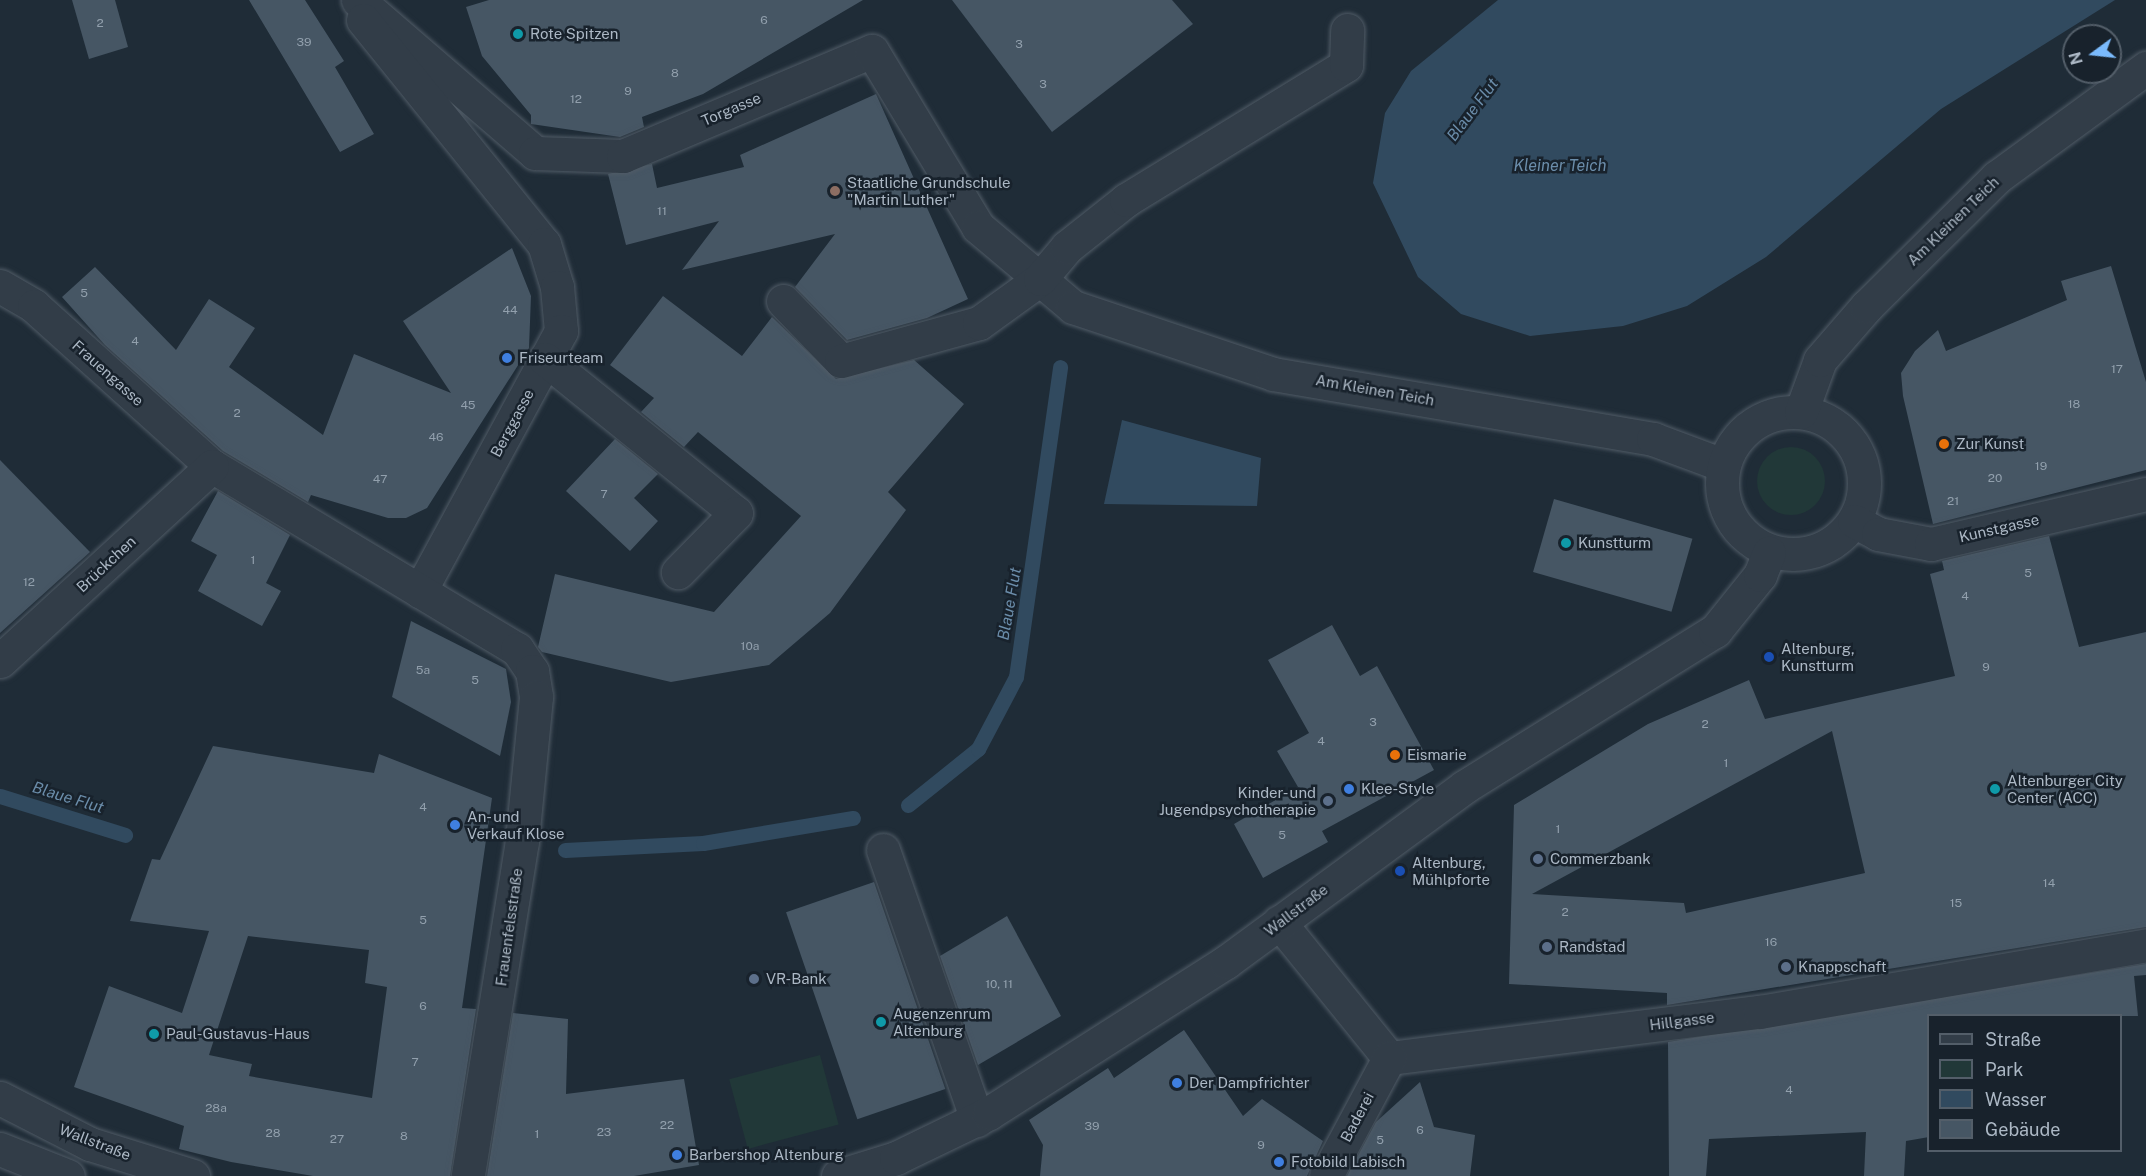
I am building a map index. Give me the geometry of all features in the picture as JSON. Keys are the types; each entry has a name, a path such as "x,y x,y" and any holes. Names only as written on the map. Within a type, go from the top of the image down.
{"street":[{"name":"Berggasse","path":"348,0 544,244 557,287 561,331 420,591"},
{"name":"Torgasse","path":"358,0 535,153 623,156 872,51 978,227 1040,279"},
{"path":"783,301 841,361 979,323 1040,279 1067,247 1126,201 1346,65 1347,30"},
{"name":"Am Kleinen Teich","path":"1801,412 1820,360 1883,290 1997,177 2146,68"},
{"name":"Am Kleinen Teich","path":"1040,279 1073,307 1273,374 1653,439 1724,465"},
{"name":"Frauengasse","path":"0,286 34,306 212,466"},
{"path":"545,359 736,513 678,572"},
{"path":"1781,412 1801,412 1822,418 1854,447 1864,488 1854,521 1815,550 1769,553 1737,528 1726,508 1724,465 1744,430 1781,412"},
{"path":"212,466 420,591"},
{"name":"Brückchen","path":"0,661 212,466"},
{"name":"Kunstgasse","path":"1854,521 1878,534 1931,544 2146,494"},
{"name":"Wallstraße","path":"838,1176 896,1158 977,1120 1279,922 1464,787 1715,631 1760,575 1769,553"},
{"name":"Frauenfelsstraße","path":"420,591 517,649 532,671 536,696 522,841 468,1176"},
{"path":"883,850 977,1120"},
{"path":"1279,922 1389,1058"},
{"name":"Hillgasse","path":"1389,1058 1760,1012 2146,945"},
{"name":"Baderei","path":"1326,1176 1389,1058"},
{"name":"Wallstraße","path":"0,1098 90,1144 193,1176"},
{"path":"0,1149 68,1176"}],"green space":[{"path":"1791,447 1804,450 1815,457 1822,468 1825,481 1822,494 1815,505 1804,512 1791,515 1778,512 1767,505 1760,494 1757,481 1760,468 1767,457 1778,450"},
{"path":"820,1055 839,1125 748,1149 729,1079"}],"water":[{"name":"Kleiner Teich","path":"1498,0 2115,0 2077,24 2062,24 2062,33 1941,109 1766,257 1687,306 1623,326 1530,336 1461,314 1418,277 1373,183 1385,113 1411,71"},
{"path":"1122,420 1261,458 1257,506 1104,504"}],"building":[{"path":"72,0 115,0 128,47 89,59"},
{"path":"249,0 305,0 344,61 335,67 374,134 340,152"},
{"path":"489,0 863,0 703,94 642,117 644,127 620,137 531,124 531,115 482,56 466,7"},
{"path":"952,0 1172,0 1193,24 1052,132"},
{"name":"Staatliche Grundschule \"Martin Luther\"","path":"876,94 968,299 927,318 847,340 795,287 835,234 682,270 719,221 626,245 608,174 652,164 657,188 744,167 740,155"},
{"path":"512,248 531,296 529,348 427,508 406,518 388,518 311,495 308,502 223,451 105,345 62,297 95,267 176,350 209,299 255,328 229,367 323,435 354,354 451,393 403,321"},
{"path":"2111,266 2146,382 2146,470 1933,524 1903,396 1901,373 1915,351 1938,330 1946,351 2067,300 2061,281"},
{"path":"663,296 742,356 772,317 836,379 914,360 964,404 888,492 906,510 830,613 769,665 671,682 542,652 538,647 555,574 714,612 801,516 698,432 684,447 641,412 654,398 610,365"},
{"path":"615,439 658,474 634,498 658,521 630,551 566,491"},
{"path":"0,460 90,552 0,633"},
{"path":"218,491 290,535 266,583 281,591 262,626 198,591 217,555 191,541"},
{"path":"1554,499 1692,539 1671,612 1533,572"},
{"path":"2049,536 2079,647 2146,632 2146,927 1667,1005 1667,993 1509,984 1514,805 1648,724 1749,680 1765,719 1955,676 1930,574 1944,570 1942,561","holes":["1832,731 1865,873 1686,913 1684,903 1532,894"]},
{"path":"411,621 506,669 511,702 500,756 392,697"},
{"path":"1332,625 1360,676 1377,666 1434,770 1322,831 1328,842 1263,878 1234,824 1298,787 1277,751 1309,733 1268,660"},
{"path":"213,746 374,773 379,754 492,798 462,1008 476,1009 450,1176 313,1176 231,1162 179,1149 184,1126 74,1087 109,986 182,1013 209,931 130,921 152,859 160,860","holes":["248,936 369,950 365,983 387,987 372,1098 249,1076 252,1064 209,1055"]},
{"path":"874,882 945,1089 857,1119 786,912"},
{"path":"1007,916 1061,1016 978,1065 940,956"},
{"path":"2146,964 2146,975 2134,976 2138,1016 2122,1016 2122,1014 1927,1014 1927,1137 1906,1141 1904,1176 1864,1176 1866,1132 1709,1139 1706,1176 1669,1176 1668,1042"},
{"path":"513,1013 568,1019 566,1094 684,1079 699,1165 634,1176 487,1176"},
{"path":"1184,1030 1243,1116 1262,1099 1323,1141 1307,1176 1040,1176 1043,1145 1029,1120 1108,1068 1114,1078"},
{"path":"1420,1082 1434,1127 1475,1135 1470,1176 1347,1176 1376,1122"}],"waterway":[{"name":"Blaue Flut","path":"908,805 978,749 1016,677 1060,367"},
{"name":"Blaue Flut","path":"0,796 125,835"},
{"name":"Blaue Flut","path":"565,850 703,843 853,818"}],"place":[{"name":"Rote Spitzen","path":"518,34"},
{"name":"Staatliche Grundschule \"Martin Luther\"","path":"835,191"},
{"name":"Friseurteam","path":"507,358"},
{"name":"Zur Kunst","path":"1944,444"},
{"name":"Kunstturm","path":"1566,543"},
{"name":"Altenburg, Kunstturm","path":"1769,657"},
{"name":"Eismarie","path":"1395,755"},
{"name":"Klee-Style","path":"1349,789"},
{"name":"Altenburger City Center (ACC)","path":"1995,789"},
{"name":"Kinder- und Jugendpsychotherapie","path":"1328,801"},
{"name":"An- und Verkauf Klose","path":"455,825"},
{"name":"Commerzbank","path":"1538,859"},
{"name":"Altenburg, Mühlpforte","path":"1400,871"},
{"name":"Randstad","path":"1547,947"},
{"name":"Knappschaft","path":"1786,967"},
{"name":"VR-Bank","path":"754,979"},
{"name":"Augenzenrum Altenburg","path":"881,1022"},
{"name":"Paul-Gustavus-Haus","path":"154,1034"},
{"name":"Der Dampfrichter","path":"1177,1083"},
{"name":"Barbershop Altenburg","path":"677,1155"},
{"name":"Fotobild Labisch","path":"1279,1162"}]}
